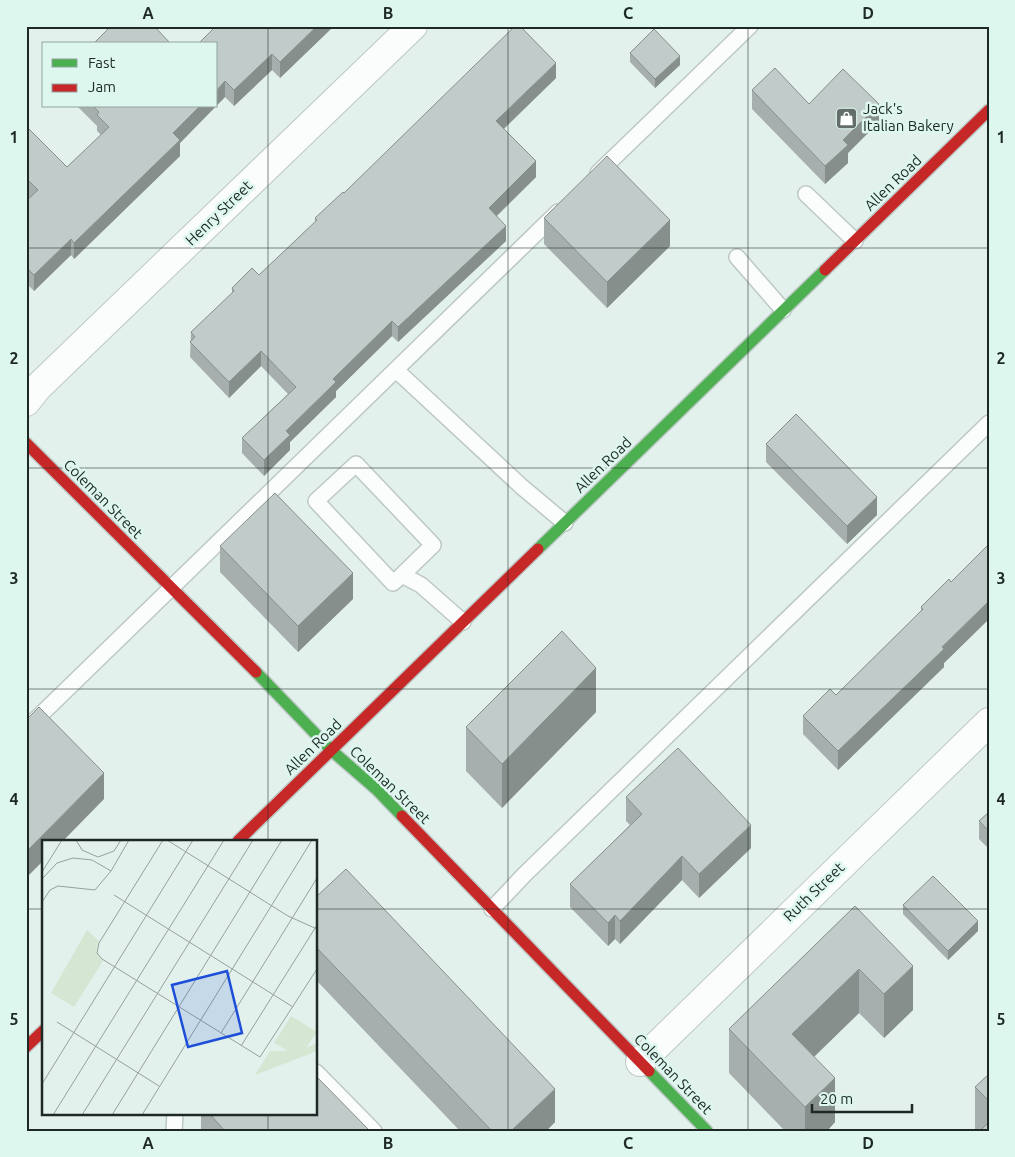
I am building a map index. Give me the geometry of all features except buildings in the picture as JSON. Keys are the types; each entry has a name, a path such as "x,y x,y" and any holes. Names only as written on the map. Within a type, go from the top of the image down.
{"main road":[{"name":"Allen Road","path":"239,840 989,110"},
{"name":"Coleman Street","path":"26,443 293,709 331,750 376,789 707,1131"},
{"path":"26,1047 42,1032"}],"street":[{"name":"Henry Street","path":"26,402 37,388 413,26"},
{"name":"Ruth Street","path":"640,1062 989,722"}],"lane":[{"path":"587,184 750,26"},
{"path":"806,194 855,241"},
{"path":"26,729 566,205"},
{"path":"737,257 784,310"},
{"path":"396,370 522,487 565,523"},
{"path":"492,909 524,875 989,423"},
{"path":"356,464 433,545 402,575 393,584 316,501 356,464"},
{"path":"402,575 421,585 463,622"},
{"path":"318,1074 374,1131"},
{"path":"174,1131 175,1114"}],"traffic: fast":[{"path":"538,549 825,270"},
{"path":"256,672 331,750 376,789 402,816"},
{"path":"649,1071 707,1131"}],"traffic: jam":[{"path":"825,270 989,110"},
{"path":"26,443 256,672"},
{"path":"239,840 538,549"},
{"path":"402,816 649,1071"},
{"path":"26,1047 42,1032"}],"place":[{"name":"Jack's Italian Bakery","path":"847,118"}]}
